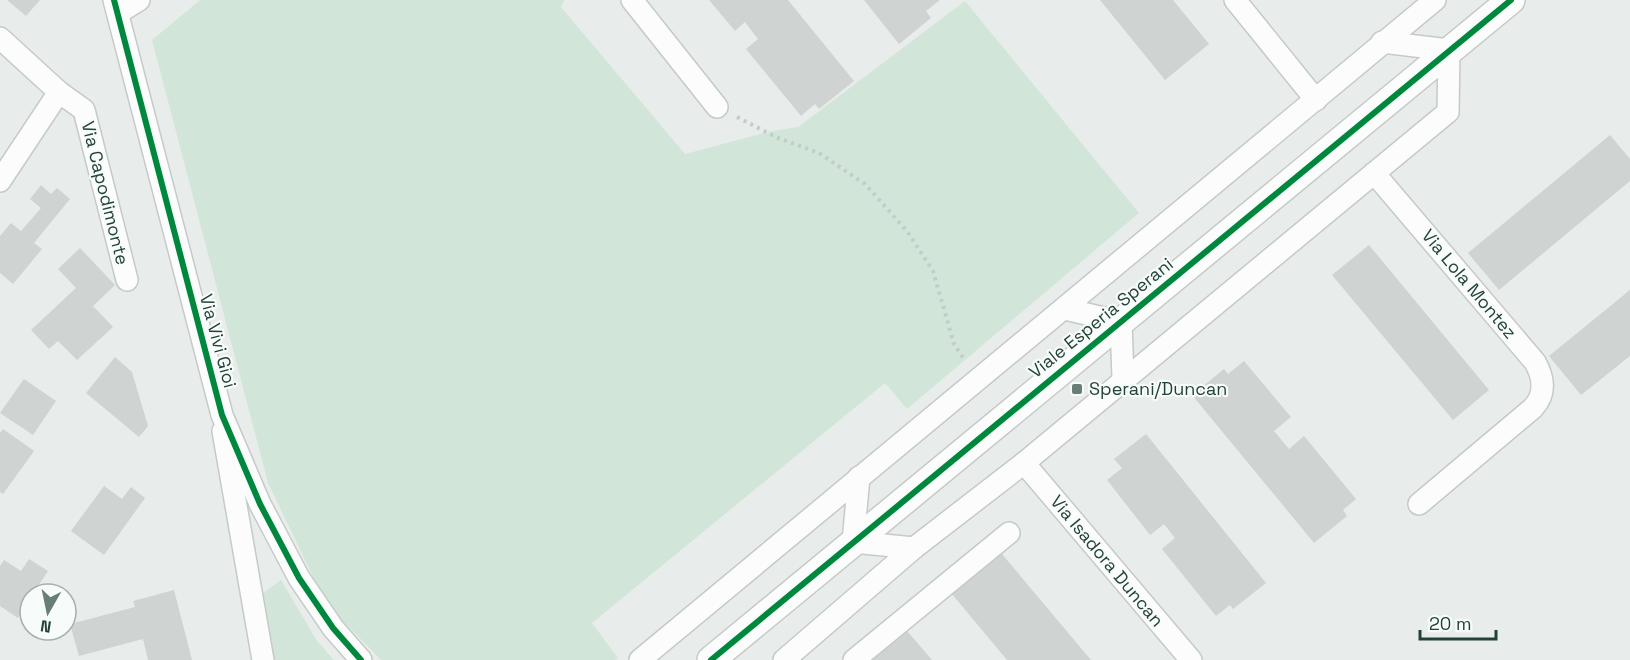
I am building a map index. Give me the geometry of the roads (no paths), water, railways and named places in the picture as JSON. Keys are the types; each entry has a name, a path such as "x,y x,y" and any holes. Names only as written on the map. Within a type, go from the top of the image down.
{"street":[{"path":"116,6 139,0"},
{"path":"632,0 717,107"},
{"path":"1235,0 1316,100"},
{"name":"Viale Esperia Sperani","path":"640,660 1435,0"},
{"name":"Viale Esperia Sperani","path":"711,660 1511,0"},
{"name":"Via Vivi Gioi","path":"116,6 222,415 264,513 299,578 333,628 362,660"},
{"name":"Via Capodimonte","path":"0,38 59,92 84,110 127,280"},
{"path":"797,656 914,548 1024,463 1123,378 1448,112 1449,51 1382,42"},
{"path":"0,181 59,92"},
{"name":"Via Lola Montez","path":"1374,173 1535,362 1542,380 1540,398 1533,408 1419,504"},
{"path":"1065,309 1121,322 1123,378"},
{"name":"Via Vivi Gioi","path":"222,415 225,451 263,660"},
{"name":"Via Isadora Duncan","path":"1024,463 1191,660"},
{"path":"859,477 853,542 914,548"},
{"path":"854,660 1009,533"}],"place":[{"name":"Sperani/Duncan","path":"1077,389"}]}
